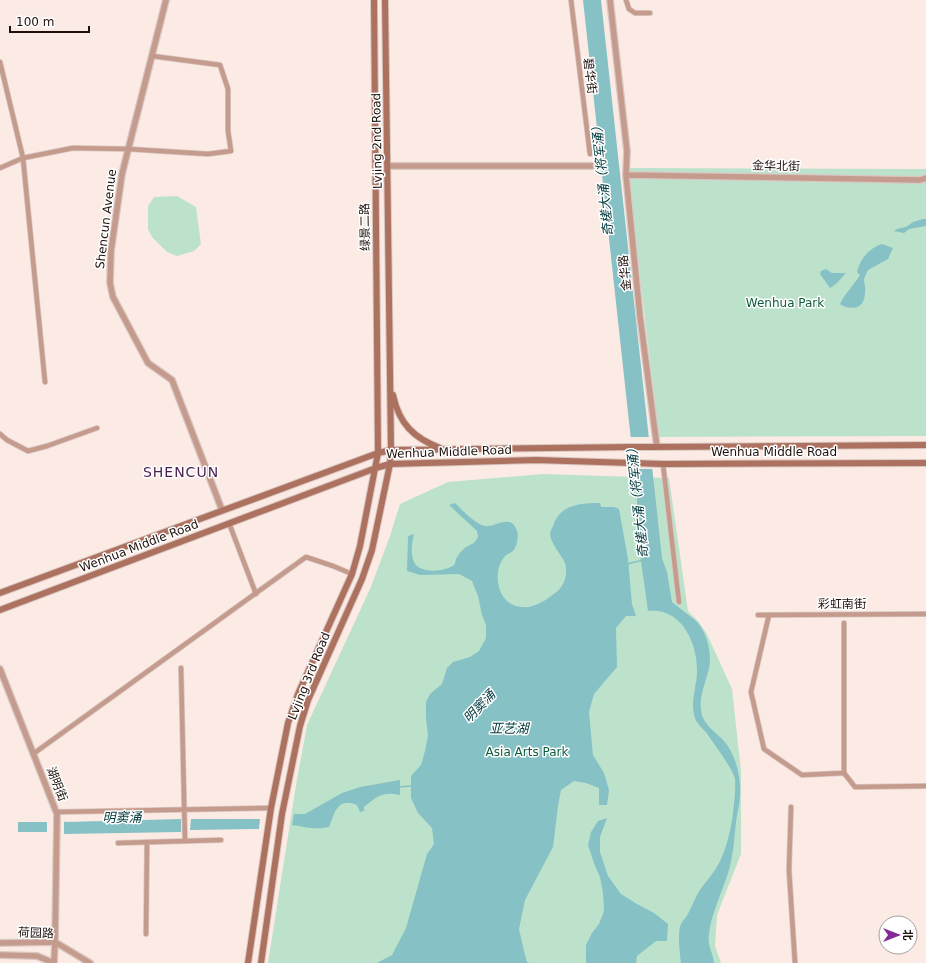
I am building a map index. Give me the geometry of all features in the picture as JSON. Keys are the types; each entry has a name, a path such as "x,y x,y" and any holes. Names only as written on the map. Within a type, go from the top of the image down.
{"main road":[{"name":"绿景二路","path":"374,0 378,454"},
{"name":"Lvjing 2nd Road","path":"386,0 391,450"},
{"path":"390,378 395,402 402,420 413,434 428,443 446,449"},
{"name":"Wenhua Middle Road","path":"0,593 222,510 391,450 926,445"},
{"name":"Lvjing 3rd Road","path":"261,963 282,814 300,726 308,700 362,579 372,550 390,464 391,450"},
{"name":"Lvjing 3rd Road","path":"248,963 271,808 288,723 296,701 352,574 360,546 378,454"},
{"name":"Wenhua Middle Road","path":"0,610 390,464 536,460 663,464 926,463"}],"street":[{"name":"Shencun Avenue","path":"166,0 122,174 111,251 110,282 113,297 148,363 172,380 222,510"},
{"name":"碧华街","path":"571,0 590,154"},
{"name":"金华路","path":"610,0 627,151 626,174 654,447"},
{"path":"626,0 629,9 635,13 650,13"},
{"path":"0,168 22,158 73,148 128,149 208,154 231,151 228,131 228,89 220,65 152,56"},
{"path":"0,62 22,158 45,382"},
{"path":"388,166 592,166"},
{"name":"金华北街","path":"626,174 920,180 926,178"},
{"path":"0,434 7,440 28,450 46,446 97,428"},
{"path":"663,464 679,602"},
{"path":"229,523 256,594"},
{"path":"33,754 306,557 352,574"},
{"name":"彩虹南街","path":"758,615 926,614"},
{"path":"769,615 751,692 764,749 802,775 844,773"},
{"path":"844,623 844,773 855,787 926,786"},
{"path":"181,668 184,841"},
{"name":"湖明街","path":"0,669 57,814 54,963"},
{"path":"791,807 789,870 795,963"},
{"path":"56,812 271,808"},
{"path":"118,843 221,840"},
{"path":"146,934 147,842"},
{"name":"荷园路","path":"0,943 54,942 90,963"},
{"name":"荷园路","path":"0,956 37,956 54,963"}],"green space":[{"name":"Wenhua Park","path":"627,168 926,169 926,436 659,437"},
{"path":"177,196 196,207 201,244 194,251 177,256 167,252 152,237 148,229 148,206 154,197"},
{"name":"Asia Arts Park","path":"543,474 669,478 688,611 698,621 707,634 732,689 741,771 741,854 717,915 715,946 721,963 268,963 307,725 370,589 390,536 400,504 448,482"}],"water":[{"name":"奇槎大涌（将军涌）","path":"583,0 601,0 662,558 667,572 672,602 698,623 707,640 710,660 701,700 702,715 706,723 724,741 732,753 737,766 740,781 740,798 732,858 714,913 709,934 709,942 714,963 681,963 679,932 681,923 688,914 697,895 716,869 728,840 735,796 735,779 731,769 706,733 697,723 695,718 693,701 697,662 695,651 686,630 679,621 670,615 660,611 648,611 634,511 637,505 637,495"},
{"path":"926,219 926,226 909,229 904,233 894,231 906,227 913,222"},
{"path":"882,244 893,248 888,259 868,270 864,279 865,297 861,305 850,308 841,305 840,304 844,296 860,275 857,272 863,258 873,248"},
{"path":"826,269 832,273 846,273 830,288 820,274 821,271"},
{"name":"亚艺湖","path":"455,503 469,517 482,525 490,526 507,522 514,526 518,533 517,544 513,551 506,555 502,560 498,569 498,584 505,599 512,605 519,607 537,605 559,590 563,584 566,574 565,564 554,545 550,534 556,519 561,513 572,506 579,504 600,503 601,507 614,507 619,509 628,559 632,604 636,616 626,616 616,628 617,667 594,694 589,712 593,755 604,773 609,790 607,805 599,805 599,788 586,783 574,781 561,790 553,847 525,900 519,929 527,962 529,963 377,963 392,955 406,928 427,854 434,844 432,828 418,813 411,798 411,776 421,765 428,736 426,702 430,694 442,684 447,668 453,662 470,657 479,651 486,638 486,625 472,581 459,574 420,575 407,571 408,536 414,534 412,552 414,562 421,569 432,571 445,569 454,565 461,551 474,543 478,537 477,531 449,505"},
{"path":"400,780 400,795 380,795 364,807 364,811 360,812 357,805 345,803 335,812 329,827 315,828 292,825 294,814 305,814 342,793 360,787"},
{"path":"607,818 600,837 600,852 608,876 621,894 654,913 668,924 667,941 656,941 637,956 636,963 586,963 586,945 592,933 599,924 604,911 600,877 588,845 591,832 598,821"},
{"path":"181,819 181,832 64,834 64,821"},
{"path":"191,819 260,819 259,829 190,830"},
{"path":"18,822 47,822 47,832 18,832"}],"pier":[{"path":"630,437 650,437 654,469 633,469"}],"waterway":[{"name":"明窦涌","path":"627,564 643,560"},
{"name":"明窦涌","path":"398,787 412,786"}],"district":[{"name":"SHENCUN","path":"181,472"}]}
